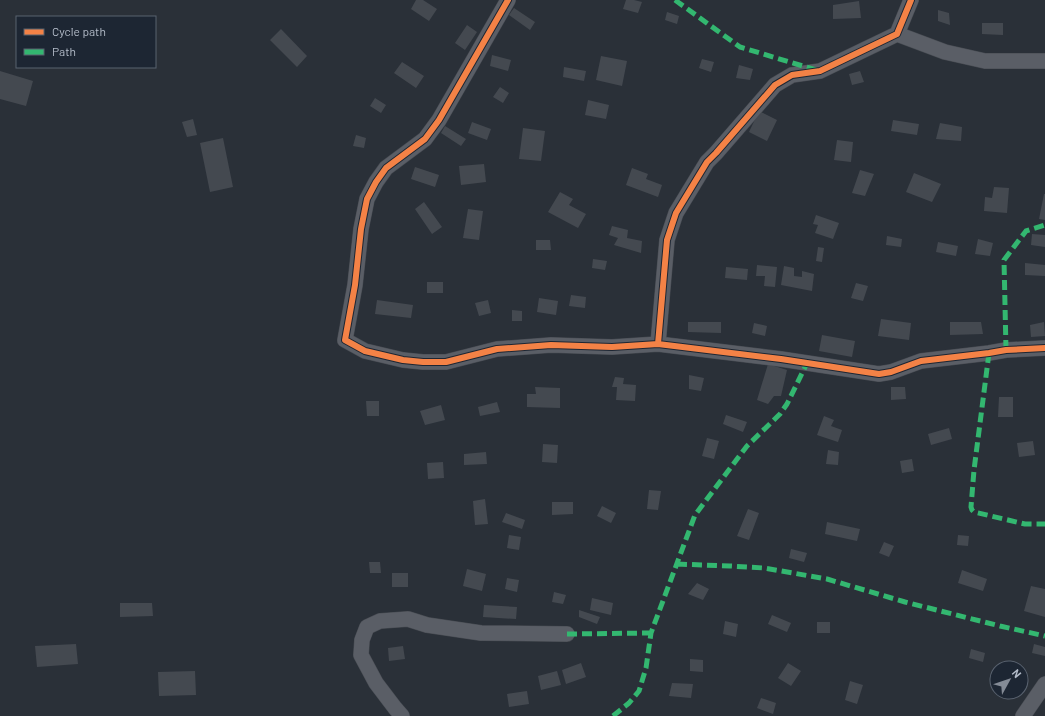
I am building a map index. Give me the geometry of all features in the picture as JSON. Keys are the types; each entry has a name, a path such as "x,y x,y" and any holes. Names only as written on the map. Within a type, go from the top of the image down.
{"street":[{"path":"508,0 439,120 425,138 386,168 367,198 360,229 355,285 345,340 365,351 403,360 423,362 446,362 497,349 551,345 612,346 658,344 781,359 879,374 891,372 921,361 1006,350 1045,348"},
{"path":"658,344 667,240 676,213 707,162 775,85 792,76 820,71 897,34 911,0"},
{"path":"897,34 945,52 985,61 1045,61"},
{"path":"402,716 376,683 361,655 362,640 367,627 380,621 408,619 427,625 481,633 567,634"},
{"path":"1023,716 1045,684"}],"building":[{"path":"416,0 423,0 437,9 429,21 411,9"},
{"path":"626,0 642,2 638,13 623,9"},
{"path":"859,1 861,18 833,19 833,5"},
{"path":"514,8 535,22 530,30 509,15"},
{"path":"938,10 949,13 950,25 938,21"},
{"path":"667,12 679,16 677,24 665,20"},
{"path":"982,23 1003,23 1003,35 982,34"},
{"path":"467,25 477,32 465,50 455,43"},
{"path":"281,29 307,56 297,67 270,40"},
{"path":"492,55 511,60 508,71 490,66"},
{"path":"601,56 627,61 622,86 596,80"},
{"path":"702,59 714,62 711,72 699,68"},
{"path":"402,62 424,76 416,88 394,73"},
{"path":"739,65 753,69 750,80 736,78"},
{"path":"564,67 586,71 584,81 563,77"},
{"path":"0,71 33,81 26,106 0,99"},
{"path":"860,71 864,82 852,85 849,74"},
{"path":"500,87 509,93 503,103 493,97"},
{"path":"375,98 386,105 381,113 370,106"},
{"path":"588,100 609,105 606,119 585,115"},
{"path":"759,111 777,120 767,141 749,132"},
{"path":"193,119 197,135 187,137 182,122"},
{"path":"893,120 919,124 917,135 891,131"},
{"path":"472,122 491,129 487,140 468,133"},
{"path":"940,123 962,127 961,141 936,139"},
{"path":"445,126 466,139 461,146 441,133"},
{"path":"523,128 545,131 541,161 519,159"},
{"path":"356,135 366,138 364,148 353,146"},
{"path":"223,138 233,187 210,192 200,143"},
{"path":"837,140 853,142 851,162 834,160"},
{"path":"484,164 486,182 461,185 459,166"},
{"path":"415,167 439,175 435,187 411,179"},
{"path":"632,168 648,174 646,179 662,185 658,197 626,185"},
{"path":"860,170 874,174 865,196 852,193"},
{"path":"914,173 941,184 932,202 906,192"},
{"path":"994,187 1009,188 1007,213 984,211 985,197 992,198"},
{"path":"560,192 573,199 569,205 586,214 578,228 548,212"},
{"path":"1045,194 1045,220 1039,219"},
{"path":"424,202 442,227 432,234 415,209"},
{"path":"468,209 483,211 479,240 463,238"},
{"path":"816,215 839,223 833,239 815,233 818,225 813,224"},
{"path":"612,226 628,230 627,238 642,241 641,253 614,245 618,238 609,235"},
{"path":"1032,234 1045,235 1045,247 1031,245"},
{"path":"887,236 902,239 901,247 886,245"},
{"path":"978,239 993,243 990,256 975,254"},
{"path":"536,240 550,240 551,250 536,250"},
{"path":"938,242 958,246 956,256 936,252"},
{"path":"818,247 824,248 822,262 816,261"},
{"path":"593,259 607,261 605,270 592,268"},
{"path":"1025,263 1045,265 1045,276 1025,275"},
{"path":"757,265 777,267 775,287 764,286 765,276 756,276"},
{"path":"784,266 794,268 794,276 802,277 802,271 814,274 812,291 781,285"},
{"path":"726,267 748,269 747,280 725,278"},
{"path":"427,282 443,282 443,293 427,293"},
{"path":"856,283 868,286 863,301 851,298"},
{"path":"571,295 586,297 585,308 569,306"},
{"path":"539,298 558,301 556,315 537,312"},
{"path":"377,300 413,305 411,318 375,314"},
{"path":"488,300 491,313 479,316 475,303"},
{"path":"512,310 522,311 522,321 512,321"},
{"path":"881,319 911,323 909,340 878,336"},
{"path":"688,322 721,322 721,333 688,332"},
{"path":"950,322 981,322 983,334 950,335"},
{"path":"1044,322 1045,336 1031,337 1030,325"},
{"path":"754,323 767,326 765,336 752,333"},
{"path":"822,335 855,341 852,357 819,351"},
{"path":"768,364 787,370 781,396 774,396 768,404 757,400"},
{"path":"689,375 704,378 701,391 689,389"},
{"path":"615,377 624,378 623,384 636,385 635,401 616,400 617,387 612,387"},
{"path":"535,387 560,388 560,408 527,407 527,394 536,394"},
{"path":"891,387 905,387 906,399 891,400"},
{"path":"999,397 1013,397 1013,417 998,417"},
{"path":"366,401 379,401 379,416 367,416"},
{"path":"497,402 500,412 480,416 478,407"},
{"path":"441,405 445,420 425,425 420,411"},
{"path":"726,415 747,422 743,432 723,424"},
{"path":"824,416 834,420 831,426 842,430 838,442 817,435"},
{"path":"949,428 952,439 931,445 928,434"},
{"path":"707,438 719,441 714,459 702,456"},
{"path":"1033,441 1035,455 1019,457 1017,443"},
{"path":"543,444 558,445 557,463 542,462"},
{"path":"828,450 839,452 838,465 826,464"},
{"path":"486,452 487,464 464,465 464,454"},
{"path":"912,459 914,471 902,473 900,461"},
{"path":"443,462 444,478 428,479 427,463"},
{"path":"649,490 661,491 658,510 647,509"},
{"path":"485,499 488,524 475,525 473,501"},
{"path":"552,502 573,502 573,514 552,515"},
{"path":"602,506 616,513 611,523 597,516"},
{"path":"748,509 759,513 749,540 737,536"},
{"path":"506,513 525,520 522,529 502,522"},
{"path":"827,522 860,529 857,541 825,534"},
{"path":"509,535 521,537 519,550 507,548"},
{"path":"958,535 969,536 968,546 957,545"},
{"path":"884,542 894,546 889,557 879,553"},
{"path":"791,549 807,553 804,562 789,558"},
{"path":"369,562 380,562 381,573 370,573"},
{"path":"467,569 486,574 482,591 463,586"},
{"path":"962,570 987,579 983,591 958,583"},
{"path":"392,573 408,573 408,587 392,587"},
{"path":"507,578 519,580 517,592 505,589"},
{"path":"697,583 709,589 703,600 688,594"},
{"path":"1031,586 1045,589 1045,617 1024,611"},
{"path":"554,592 566,595 563,604 552,602"},
{"path":"592,598 613,603 611,615 590,610"},
{"path":"120,603 152,603 153,616 120,617"},
{"path":"484,605 517,607 516,619 483,617"},
{"path":"579,610 600,617 597,624 579,617"},
{"path":"772,615 791,623 787,632 768,624"},
{"path":"725,621 738,624 736,637 723,634"},
{"path":"817,622 830,622 830,633 817,633"},
{"path":"76,644 78,664 37,667 35,646"},
{"path":"1034,644 1045,647 1045,656 1032,653"},
{"path":"403,646 405,659 389,661 388,648"},
{"path":"971,649 985,653 983,662 969,658"},
{"path":"690,659 703,660 703,672 690,671"},
{"path":"581,663 586,677 566,684 562,670"},
{"path":"788,663 801,671 791,686 778,678"},
{"path":"195,671 196,695 159,696 158,672"},
{"path":"557,671 561,685 541,690 538,676"},
{"path":"850,681 863,685 857,704 845,700"},
{"path":"672,683 693,684 691,698 669,696"},
{"path":"527,691 529,704 509,707 507,694"},
{"path":"761,698 776,703 773,714 757,708"}],"marked path":[{"path":"675,0 740,47 816,70"},
{"path":"1006,350 1004,260 1026,231 1045,225"},
{"path":"989,353 974,470 971,507 974,512 1025,524 1045,524"},
{"path":"613,716 629,703 639,691 646,668 651,633 695,515 747,446 780,414 787,404 807,363"},
{"path":"677,564 764,568 827,579 905,602 1045,636"},
{"path":"567,634 651,633"}],"cycle path":[{"path":"508,0 439,120 425,139 386,168 376,182 367,199 361,229 355,285 345,340 365,351 403,360 423,362 446,362 497,349 551,345 612,347 658,344 781,359 879,374 891,372 921,361 1006,350 1045,348"},
{"path":"658,344 667,240 676,213 707,162 775,85 792,75 820,71 897,34 911,0"}]}
